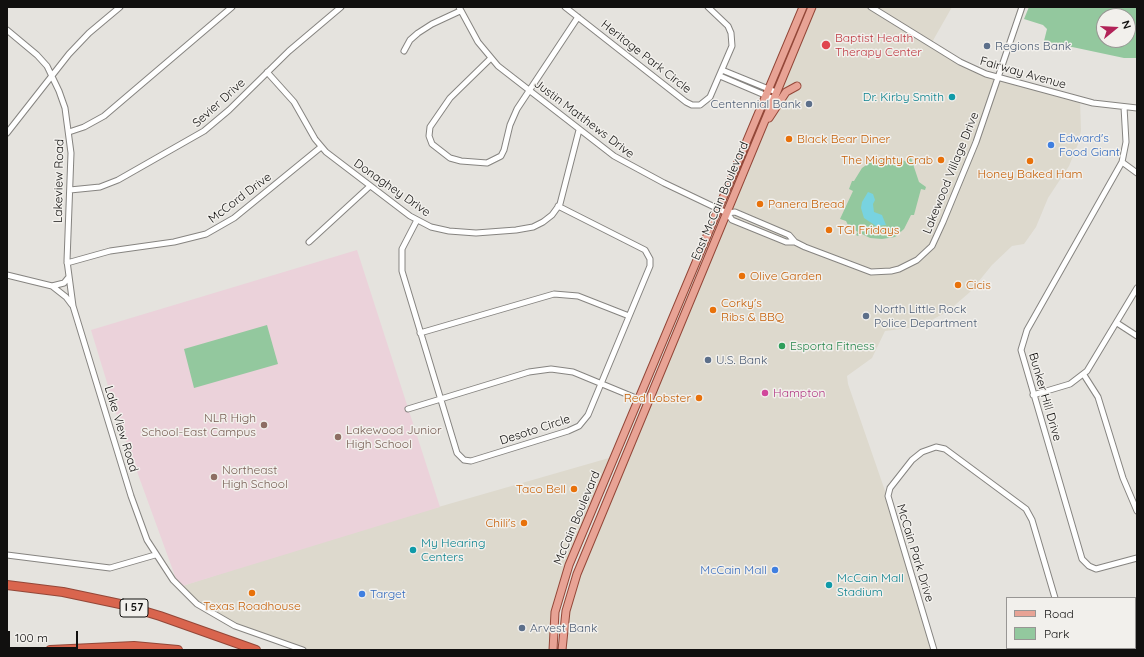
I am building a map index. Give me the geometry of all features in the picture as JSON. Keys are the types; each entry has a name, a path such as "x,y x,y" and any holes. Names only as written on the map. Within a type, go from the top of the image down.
{"highway":[{"name":"I 57","path":"7,585 63,592 120,604 160,616 256,650"},
{"path":"50,650 134,646 178,650"}],"main road":[{"name":"East McCain Boulevard","path":"640,399 803,7"},
{"name":"East McCain Boulevard","path":"648,403 812,7"},
{"path":"762,127 786,92 797,86"},
{"name":"McCain Boulevard","path":"553,650 554,623 563,582 640,399"},
{"name":"McCain Boulevard","path":"562,650 566,611 577,574 648,403"}],"street":[{"path":"7,133 79,43 120,7"},
{"path":"69,132 90,124 104,116 232,7"},
{"name":"Sevier Drive","path":"70,190 100,187 118,180 193,139 215,123 300,41 340,7"},
{"name":"Heritage Park Circle","path":"565,7 692,105 700,105 707,102 720,76 732,46 731,33 728,26 722,18 708,7"},
{"name":"Fairway Avenue","path":"871,7 960,62 997,78 1093,103 1137,108"},
{"name":"Lakewood Village Drive","path":"727,213 735,212 789,235 795,242 871,272 884,272 899,269 921,257 934,242 976,142 1022,7"},
{"path":"404,51 410,40 418,33 460,9"},
{"name":"Justin Matthews Drive","path":"460,9 478,42 490,58 579,130 625,163 727,213"},
{"path":"490,58 450,98 436,117 429,131 431,142 435,148 450,158 461,161 487,163 499,158 504,150 510,125 517,110 578,17"},
{"name":"Lakeview Road","path":"7,30 37,55 52,75 63,102 69,132 70,190 67,263 73,306"},
{"path":"722,70 775,96"},
{"name":"Donaghey Drive","path":"267,72 294,102 321,147 370,186 417,220 439,229 461,233 516,230 533,227 544,222 558,206 579,130"},
{"path":"720,76 767,92"},
{"name":"Bunker Hill Drive","path":"1124,107 1126,142 1122,162 1024,335 1022,354 1082,559 1089,566 1096,569 1137,558"},
{"name":"McCord Drive","path":"67,263 110,251 174,242 206,234 234,218 321,147"},
{"path":"1122,162 1137,173"},
{"path":"309,242 370,186"},
{"name":"Desoto Circle","path":"417,220 402,248 401,266 456,453 464,460 470,461 576,428 588,415 650,266 648,255 645,250 558,206"},
{"path":"7,275 52,286 66,297 73,306"},
{"path":"52,286 64,283 68,278"},
{"path":"1033,395 1070,384 1084,375 1094,363 1137,288"},
{"path":"420,333 554,294 578,296 629,316"},
{"name":"Lake View Road","path":"73,306 131,496 140,523 155,554 184,592 211,613 235,626 303,650"},
{"path":"1117,323 1137,336"},
{"path":"408,409 542,369 560,369 574,372 648,403"},
{"path":"1084,375 1098,397 1125,483 1137,510"},
{"name":"McCain Park Drive","path":"934,650 888,496 890,488 912,460 922,452 936,447 945,449 1026,509 1032,520 1055,597"},
{"path":"7,555 110,568 155,554"}],"shaded area":[{"name":"McCain Mall","path":"812,7 952,7 931,44 966,65 1080,99 1081,131 1078,144 1069,166 1048,198 1036,227 1024,244 1012,246 992,265 970,292 948,311 930,321 909,328 885,331 872,358 847,376 848,384 892,511 934,650 562,650 573,587"},
{"path":"357,250 440,507 179,587 119,422 91,330"},
{"path":"616,456 563,582 554,623 553,650 302,650 244,629 211,613 179,587 334,537"}],"green space":[{"path":"1029,7 1137,7 1137,58 1124,58 1044,41 1047,29 1043,25 1024,19"},
{"path":"897,158 905,161 911,158 919,182 926,187 925,190 921,189 914,215 911,215 904,229 895,237 882,239 870,238 860,233 858,236 856,235 858,232 849,227 846,221 840,219 853,191 849,189 852,181 854,181 862,168 872,161"},
{"path":"267,325 278,364 194,388 184,349"}],"water":[{"path":"868,192 873,194 875,200 873,204 874,212 882,215 886,225 876,226 864,218 861,208 862,202"}],"place":[{"name":"Baptist Health Therapy Center","path":"826,45"},
{"name":"Regions Bank","path":"987,46"},
{"name":"Dr. Kirby Smith","path":"952,97"},
{"name":"Centennial Bank","path":"809,104"},
{"name":"Black Bear Diner","path":"789,139"},
{"name":"Edward's Food Giant","path":"1051,145"},
{"name":"The Mighty Crab","path":"941,160"},
{"name":"Honey Baked Ham","path":"1030,161"},
{"name":"Panera Bread","path":"760,204"},
{"name":"TGI Fridays","path":"829,230"},
{"name":"Olive Garden","path":"742,276"},
{"name":"Cicis","path":"958,285"},
{"name":"Corky's Ribs & BBQ","path":"713,310"},
{"name":"North Little Rock Police Department","path":"866,316"},
{"name":"Esporta Fitness","path":"782,346"},
{"name":"U.S. Bank","path":"708,360"},
{"name":"Hampton","path":"765,393"},
{"name":"Red Lobster","path":"699,398"},
{"name":"NLR High School-East Campus","path":"264,425"},
{"name":"Lakewood Junior High School","path":"338,437"},
{"name":"Northeast High School","path":"214,477"},
{"name":"Taco Bell","path":"574,489"},
{"name":"Chili's","path":"524,523"},
{"name":"My Hearing Centers","path":"413,550"},
{"name":"McCain Mall","path":"775,570"},
{"name":"McCain Mall Stadium","path":"829,585"},
{"name":"Texas Roadhouse","path":"252,593"},
{"name":"Target","path":"362,594"},
{"name":"Arvest Bank","path":"522,628"}]}
